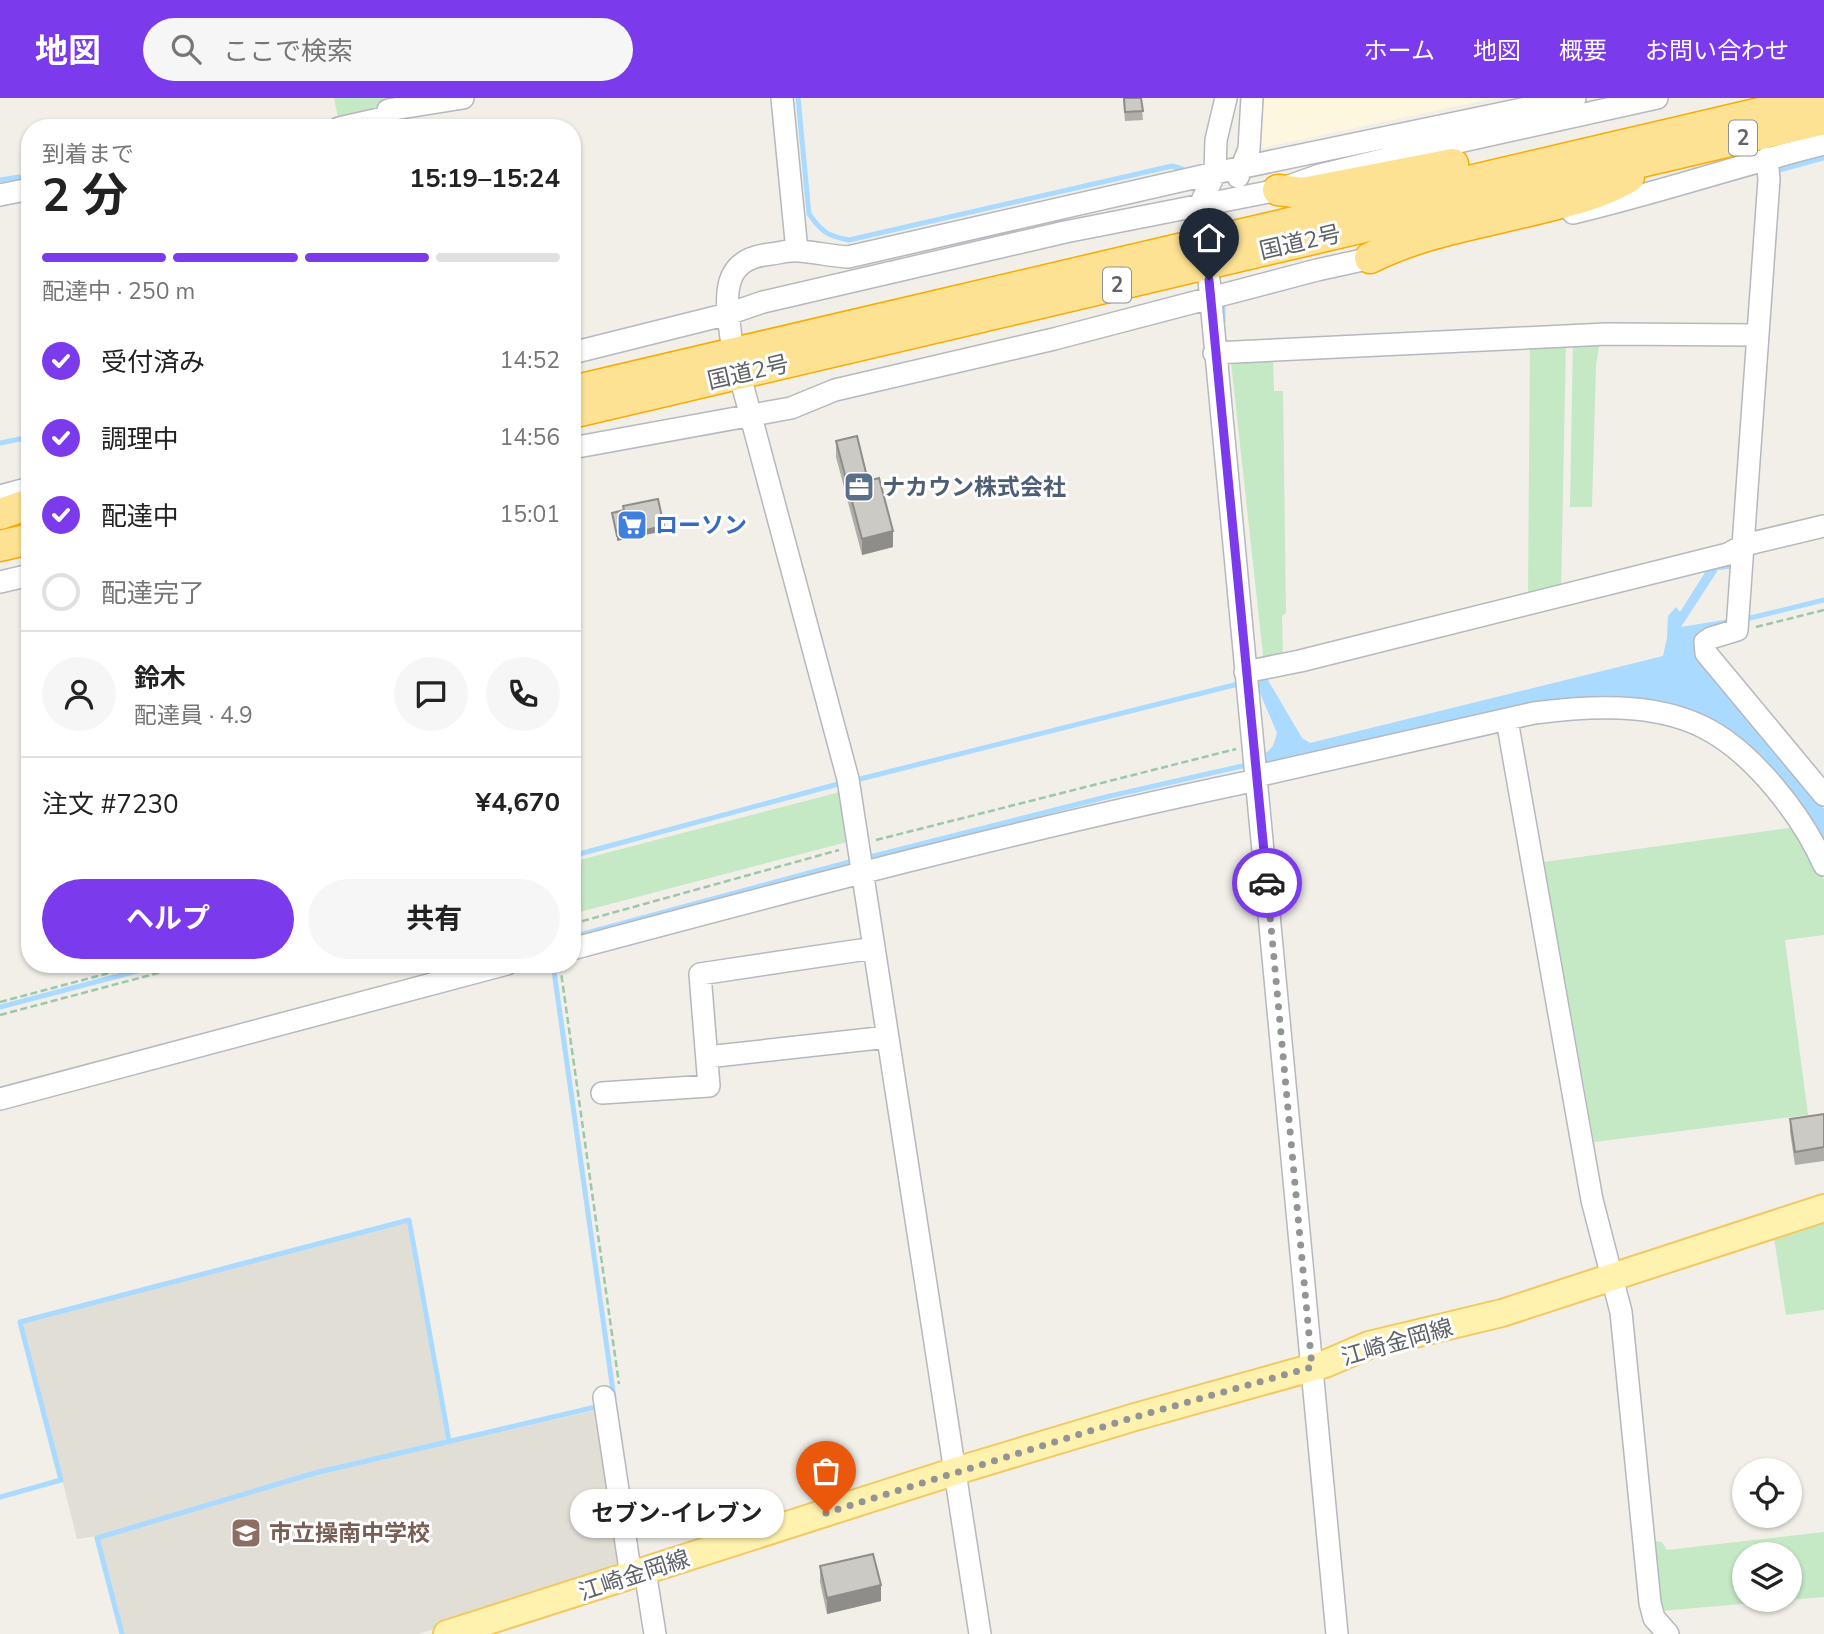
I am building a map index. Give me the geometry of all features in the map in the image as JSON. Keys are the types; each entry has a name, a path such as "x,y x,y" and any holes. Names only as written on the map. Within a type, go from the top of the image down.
{"highway":[{"name":"国道2号","path":"581,389 1824,98"},
{"name":"国道2号","path":"581,411 1824,119"},
{"path":"1278,190 1303,193 1517,149 1588,138 1625,143"},
{"path":"1370,258 1399,244 1434,234 1589,197 1662,157"},
{"path":"0,514 21,508"},
{"path":"0,524 21,519"},
{"path":"0,546 21,541"},
{"path":"0,566 21,562"}],"main road":[{"name":"江崎金岡線","path":"447,1634 956,1471 1318,1366 1369,1345 1502,1312 1824,1208"}],"street":[{"path":"368,119 463,98"},
{"path":"782,98 797,251"},
{"path":"1203,229 1200,205 1215,173 1216,140 1226,98"},
{"path":"1200,205 1233,184 1249,161 1252,98"},
{"path":"731,338 727,298 731,279 737,267 751,256 797,251 848,257 1215,173 1249,161 1517,112 1575,98"},
{"path":"581,351 728,314 763,302 985,251 1278,190 1517,112 1657,98"},
{"path":"581,446 792,408 835,390 1054,339 1210,289 1317,270 1619,202 1824,144"},
{"path":"1767,158 1769,179 1758,335 1749,544 1738,623 1705,642 1706,653 1824,795"},
{"path":"1249,161 1278,190"},
{"path":"0,195 21,191"},
{"path":"1210,289 1221,352 1253,670 1259,768 1318,1366 1337,1634"},
{"path":"1221,352 1606,334 1758,335"},
{"path":"743,387 848,779 980,1634"},
{"path":"0,496 21,490"},
{"path":"1253,670 1300,661 1728,554 1749,544 1824,526"},
{"path":"0,582 21,577"},
{"path":"581,946 861,858 1124,808 1259,768 1564,709 1638,710 1675,716 1704,727 1735,749 1769,781 1795,812 1824,865"},
{"path":"1507,720 1592,1200 1621,1312 1650,1603 1654,1618 1668,1634"},
{"path":"601,1093 709,1086 700,974 874,948"},
{"path":"0,1099 469,973"},
{"path":"707,1057 888,1037"},
{"path":"611,1393 638,1574 655,1634"}],"path":[{"path":"1738,623 1824,610"},
{"path":"581,922 1259,768"},
{"path":"0,1002 109,973"},
{"path":"0,1015 158,973"},
{"path":"561,973 611,1393"}],"shaded area":[{"path":"1257,98 1495,98 1261,148"},
{"path":"407,1223 447,1444 601,1409 623,1561 618,1571 418,1634 124,1634 98,1536 77,1539 23,1323"}],"green space":[{"path":"334,98 383,98 385,108 338,118"},
{"path":"1566,341 1561,591 1528,597 1530,343"},
{"path":"1573,341 1600,341 1596,365 1592,507 1570,507"},
{"path":"1273,357 1274,391 1283,391 1286,613 1282,616 1283,660 1264,664 1231,362"},
{"path":"840,792 847,842 581,912 581,860"},
{"path":"1796,827 1813,852 1824,880 1824,935 1785,940 1808,1115 1594,1142 1544,862"},
{"path":"1824,1222 1824,1310 1786,1315 1774,1238"},
{"path":"1824,1532 1824,1597 1802,1599 1802,1542 1737,1542"},
{"path":"1653,1541 1662,1542 1667,1550 1732,1543 1732,1605 1660,1611"}],"water":[{"path":"1738,558 1737,568 1718,570 1681,627 1736,618 1702,635 1824,809 1824,850 1734,738 1594,704 1263,771 1261,753 1267,752 1273,746 1277,733 1253,677 1265,675 1302,738 1310,743 1663,656 1668,616 1676,607 1680,612 1711,563"}],"building":[{"path":"1124,98 1141,98 1143,111 1125,112"},
{"path":"857,436 868,481 879,478 893,531 862,539 836,441"},
{"path":"658,499 664,526 617,536 612,513 624,510 623,506"},
{"path":"1824,1114 1824,1147 1795,1152 1790,1119"},
{"path":"873,1554 881,1585 827,1598 820,1566"}],"waterway":[{"path":"798,98 809,214 826,232 849,240 1172,166 1182,169"},
{"path":"397,115 398,119"},
{"path":"1779,170 1824,158"},
{"path":"0,180 21,179"},
{"path":"1223,307 1223,321"},
{"path":"0,443 21,439"},
{"path":"1742,620 1824,600"},
{"path":"856,780 1238,684"},
{"path":"866,858 1106,797 1251,764"},
{"path":"581,854 838,784"},
{"path":"581,935 857,860"},
{"path":"0,1007 130,973"},
{"path":"554,973 614,1398"},
{"path":"0,1497 61,1480 20,1322 409,1220 449,1441"},
{"path":"122,1634 97,1538 315,1473 600,1406"}],"way so far":[{"path":"826,1513 1135,1417 1312,1367 1267,883"}],"place":[{"name":"ナカウン株式会社","path":"859,487"},
{"name":"ローソン","path":"632,525"},
{"name":"セブン-イレブン","path":"826,1513"},
{"name":"市立操南中学校","path":"246,1533"}],"route":[{"path":"1209,280 1267,883"}]}
